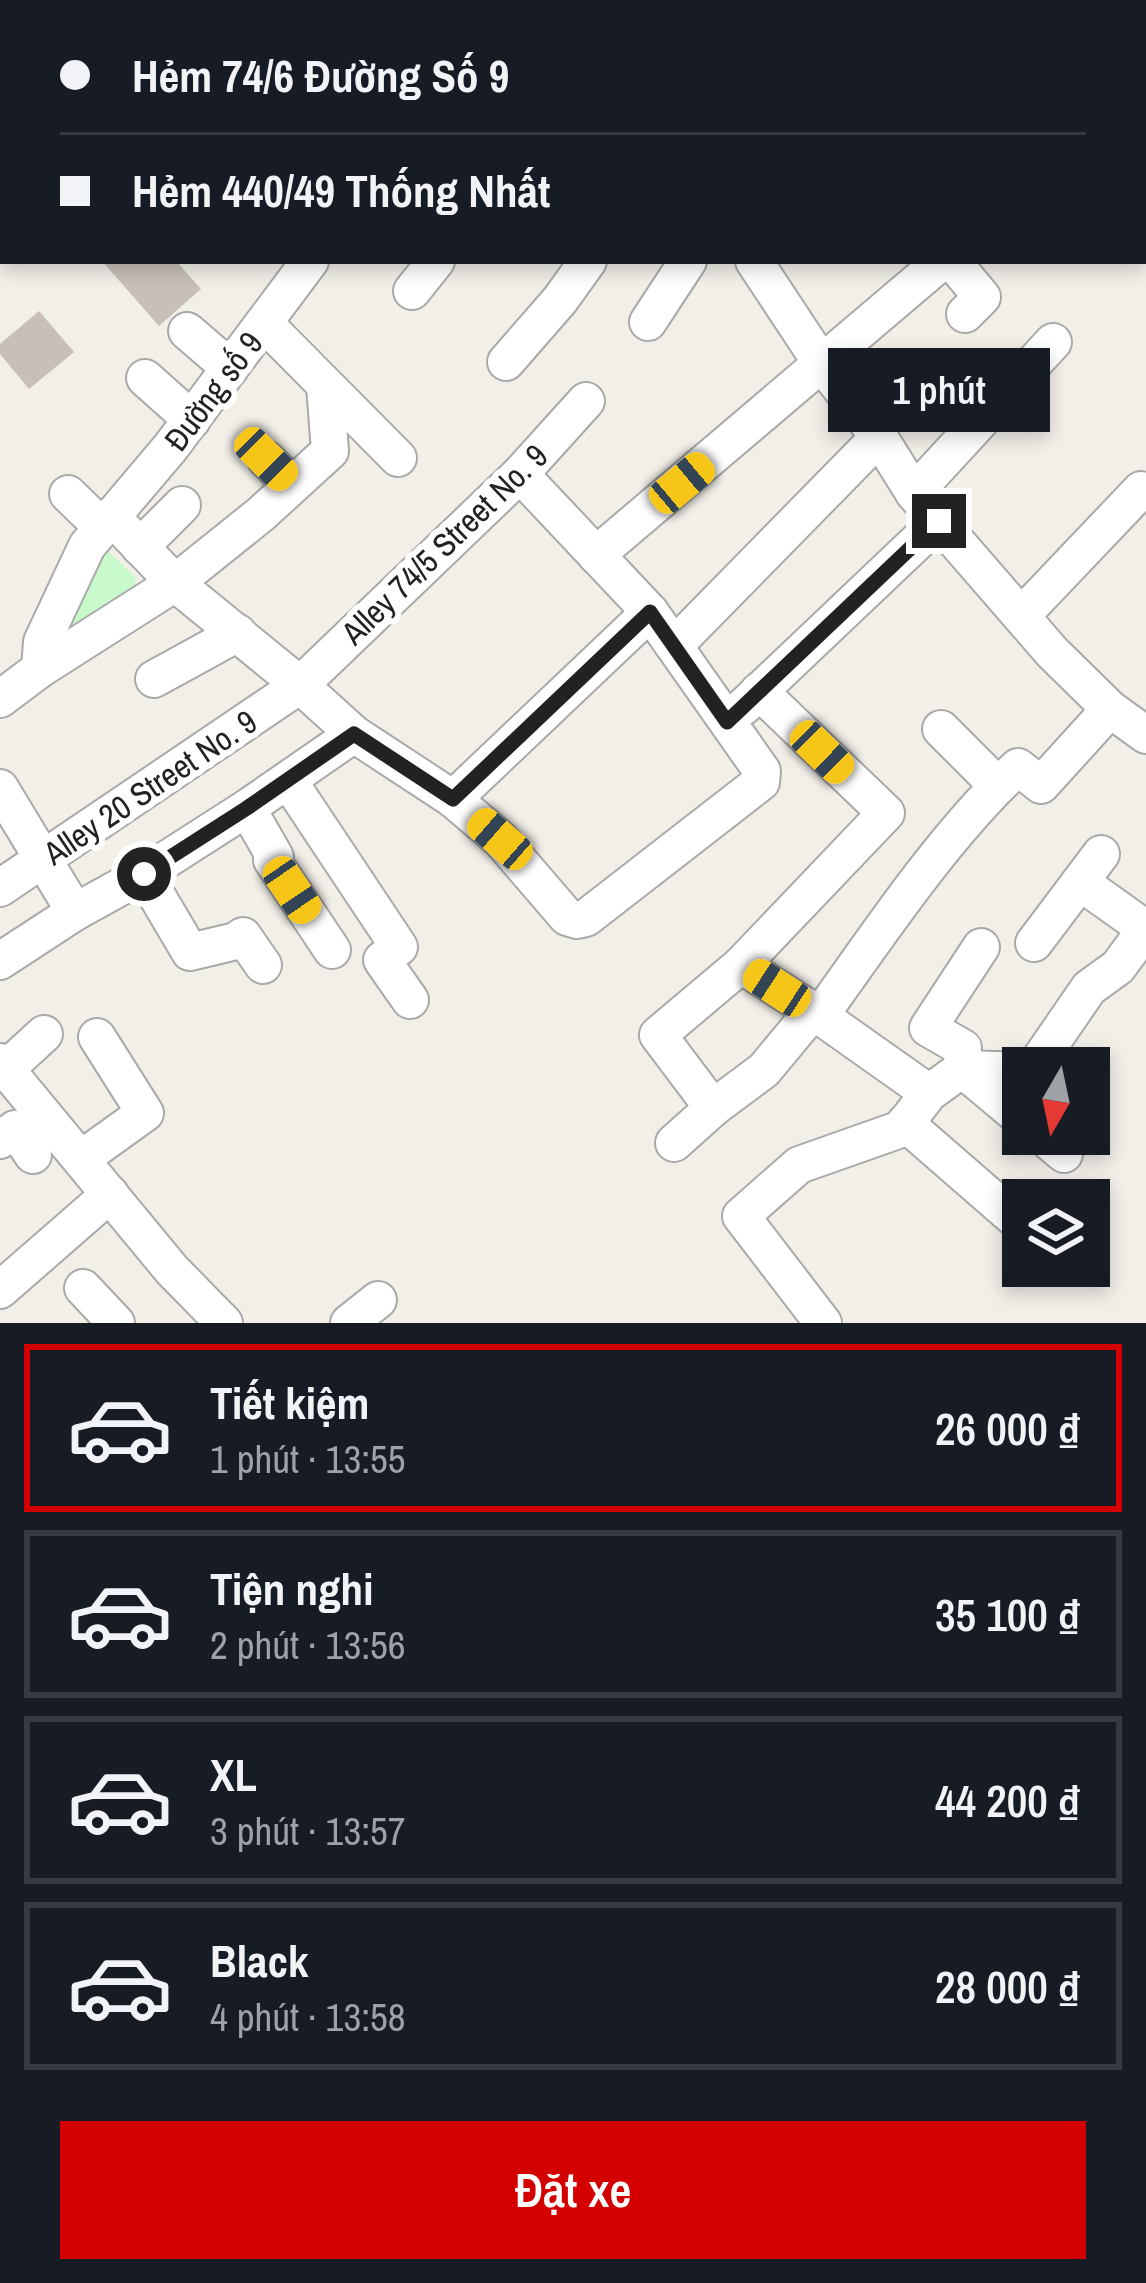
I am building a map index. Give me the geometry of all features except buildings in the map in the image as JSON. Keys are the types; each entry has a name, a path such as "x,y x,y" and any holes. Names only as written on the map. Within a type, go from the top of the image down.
{"street":[{"name":"Đường số 9","path":"40,669 42,642 87,546 192,420 308,264"},
{"path":"412,292 434,264"},
{"path":"506,362 586,264"},
{"path":"648,322 686,264"},
{"path":"756,264 914,493 1052,652 1110,709 1146,736"},
{"path":"596,555 939,266 982,297 965,314"},
{"path":"264,323 398,458"},
{"path":"188,331 230,368"},
{"path":"914,493 1053,341"},
{"path":"145,378 192,420"},
{"path":"0,700 175,583 331,451 325,385"},
{"name":"Alley 74/5 Street No. 9","path":"300,685 520,474 586,401"},
{"path":"674,646 879,437"},
{"path":"266,459 292,485"},
{"path":"68,494 140,547 175,583 354,734 453,799 500,839 567,917 577,920 586,918 760,782 762,771 650,612 520,474"},
{"path":"1021,616 1141,490"},
{"path":"140,547 182,505"},
{"path":"727,722 939,521"},
{"path":"453,799 650,612"},
{"path":"154,679 238,633"},
{"name":"Alley 20 Street No. 9","path":"0,888 300,685"},
{"path":"713,1108 658,1035 741,964 886,813 759,692"},
{"path":"674,1143 764,1070 816,1014 957,828 998,785 1018,767 1041,785 1110,709"},
{"path":"941,729 998,785"},
{"path":"0,962 247,808 354,734"},
{"path":"288,780 399,947 382,960 410,1000"},
{"path":"0,788 75,912"},
{"path":"247,808 275,857 272,860 332,950"},
{"path":"1034,944 1090,868 1146,929 1118,967 1089,988 1048,1047"},
{"path":"144,874 190,952 243,936 263,965"},
{"path":"962,1069 963,1048 928,1028 981,947"},
{"path":"741,964 928,1093"},
{"path":"44,1034 3,1065 172,1270 224,1323"},
{"path":"81,1159 145,1113 98,1037"},
{"path":"962,1069 1002,1102"},
{"path":"823,1323 741,1216 799,1165 901,1129 928,1093 962,1069 1002,1070"},
{"path":"905,1123 1002,1207"},
{"path":"0,1290 110,1194"},
{"path":"83,1288 116,1323"}],"green space":[{"path":"97,549 107,550 136,578 134,589 62,637"}],"route":[{"path":"144,874 354,734 453,799 650,612 727,722 939,521"}]}
